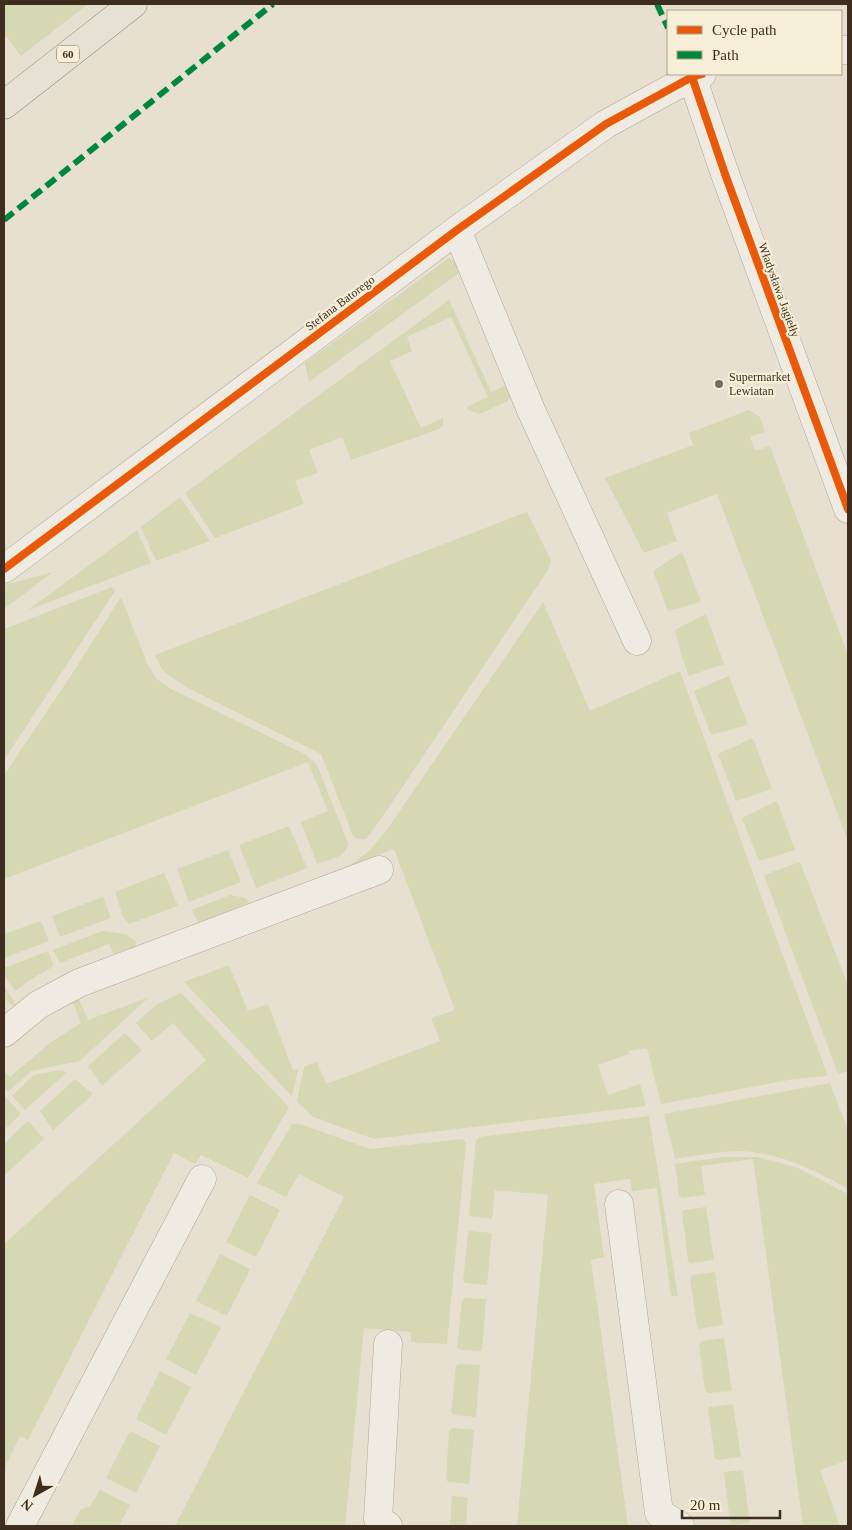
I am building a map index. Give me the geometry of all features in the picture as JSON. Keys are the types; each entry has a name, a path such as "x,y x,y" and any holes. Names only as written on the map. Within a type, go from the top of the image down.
{"main road":[{"name":"60","path":"4,105 133,4"}],"street":[{"name":"Stefana Batorego","path":"4,569 457,230 606,124 697,76"},
{"name":"Władysława Jagiełły","path":"697,76 728,183 848,509"},
{"path":"457,230 531,410 637,641"},
{"path":"4,1032 38,1005 79,983 379,870"},
{"path":"20,1526 202,1179"},
{"path":"619,1204 659,1513 680,1526"},
{"path":"388,1344 378,1519 388,1526"}],"green space":[{"path":"4,4 88,4 21,56 4,34"},
{"path":"449,258 456,262 463,270 309,382 305,363"},
{"path":"449,300 491,392 514,381 512,396 508,401 479,414 468,410 466,407 488,397 451,317 407,337 412,351 390,361 421,428 443,418 443,425 439,429 351,460 342,437 309,450 318,473 295,481 304,504 215,538 185,493"},
{"path":"749,410 760,417 765,432 750,437 755,451 770,446 848,655 848,841 717,494 667,513 677,541 644,553 605,478 693,445 689,433"},
{"path":"180,497 210,541 156,561 141,527"},
{"path":"527,512 551,560 548,570 366,839 357,839 353,836 321,754 186,687 163,671 155,655"},
{"path":"137,530 151,563 28,610"},
{"path":"682,552 701,602 668,611 653,571"},
{"path":"53,572 4,609 4,585"},
{"path":"112,587 115,591 4,760 4,629"},
{"path":"121,597 147,663 156,678 171,689 305,754 317,765 348,843 347,848 341,855 317,864 301,822 328,811 308,762 4,879 4,775"},
{"path":"543,602 590,711 680,671 828,1076 794,1079 661,1104 647,1048 628,1051 629,1054 598,1065 608,1095 640,1084 646,1106 374,1139 313,1117 297,1102 304,1067 317,1062 326,1084 440,1041 431,1018 455,1010 394,849 349,866 369,851 386,831"},
{"path":"706,614 724,664 689,676 675,630"},
{"path":"729,676 748,725 711,735 694,691"},
{"path":"753,738 772,789 736,801 718,754"},
{"path":"777,801 795,850 759,861 742,818"},
{"path":"289,826 307,868 256,888 239,845"},
{"path":"228,850 241,882 189,902 177,869"},
{"path":"800,862 848,985 848,1071 838,1074 764,875"},
{"path":"164,873 178,906 129,924 123,917 115,892"},
{"path":"230,895 246,898 249,903 198,923 192,910"},
{"path":"103,897 111,918 60,937 52,916"},
{"path":"41,921 49,941 4,958 4,934"},
{"path":"102,931 126,934 136,942 135,947 114,954 109,944 60,963 53,950"},
{"path":"48,951 54,966 15,991 4,975 4,968"},
{"path":"229,965 248,1011 268,1004 293,1070 298,1069 292,1096 184,982"},
{"path":"4,985 16,1005 14,1007 4,998"},
{"path":"181,993 289,1107 248,1178 201,1155 195,1164 174,1153 28,1440 20,1436 4,1469 4,1244 206,1060 173,1023 152,1041 136,1023 157,1004"},
{"path":"78,997 88,1020 149,997 80,1061 31,1071 8,1092 4,1087 4,1071 10,1077 50,1043 81,1023 72,1000"},
{"path":"125,1033 142,1050 102,1086 88,1066"},
{"path":"62,1070 66,1073 25,1110 12,1096 34,1075"},
{"path":"75,1079 93,1094 53,1130 40,1111"},
{"path":"830,1083 848,1130 848,1189 805,1167 771,1155 738,1151 675,1159 664,1114"},
{"path":"4,1095 21,1114 4,1130"},
{"path":"649,1116 678,1296 671,1296 657,1188 632,1191 630,1179 594,1184 604,1257 591,1260 628,1526 517,1526 548,1195 495,1190 492,1219 472,1217 469,1214 476,1141 479,1137"},
{"path":"28,1121 44,1139 5,1175 4,1144"},
{"path":"292,1124 300,1124 370,1149 463,1139 466,1143 447,1344 411,1342 411,1332 364,1328 345,1526 175,1526 344,1197 299,1174 286,1197 257,1183"},
{"path":"724,1157 758,1157 798,1168 848,1194 848,1460 820,1470 840,1526 803,1526 753,1159 701,1166 705,1195 683,1198 679,1196 675,1164"},
{"path":"250,1195 280,1210 256,1257 226,1242"},
{"path":"706,1207 714,1260 691,1263 688,1261 682,1212 684,1210"},
{"path":"470,1231 492,1233 487,1285 463,1281 468,1233"},
{"path":"220,1254 250,1269 227,1316 196,1301"},
{"path":"715,1272 723,1325 699,1329 690,1278 693,1275"},
{"path":"465,1298 486,1299 482,1351 460,1350 457,1347 462,1300"},
{"path":"190,1313 221,1327 196,1375 166,1359"},
{"path":"724,1338 732,1391 709,1393 705,1391 699,1344 702,1341"},
{"path":"459,1364 480,1365 476,1417 454,1415 451,1412 456,1366"},
{"path":"160,1371 191,1387 166,1435 136,1419"},
{"path":"733,1404 741,1457 718,1460 715,1458 708,1409 710,1407"},
{"path":"453,1428 474,1430 469,1484 448,1482 446,1479 449,1431"},
{"path":"130,1431 160,1446 136,1493 106,1478"},
{"path":"743,1470 750,1523 733,1525 730,1523 724,1472"},
{"path":"100,1490 130,1505 119,1526 72,1526 80,1510 90,1506"},
{"path":"452,1496 468,1497 466,1526 450,1526"}],"marked path":[{"path":"4,220 273,4"},
{"path":"657,4 667,26"}],"cycle path":[{"path":"4,569 457,230 606,124 699,75"},
{"path":"692,77 725,174 848,509"}],"place":[{"name":"Supermarket Lewiatan","path":"719,384"}]}
